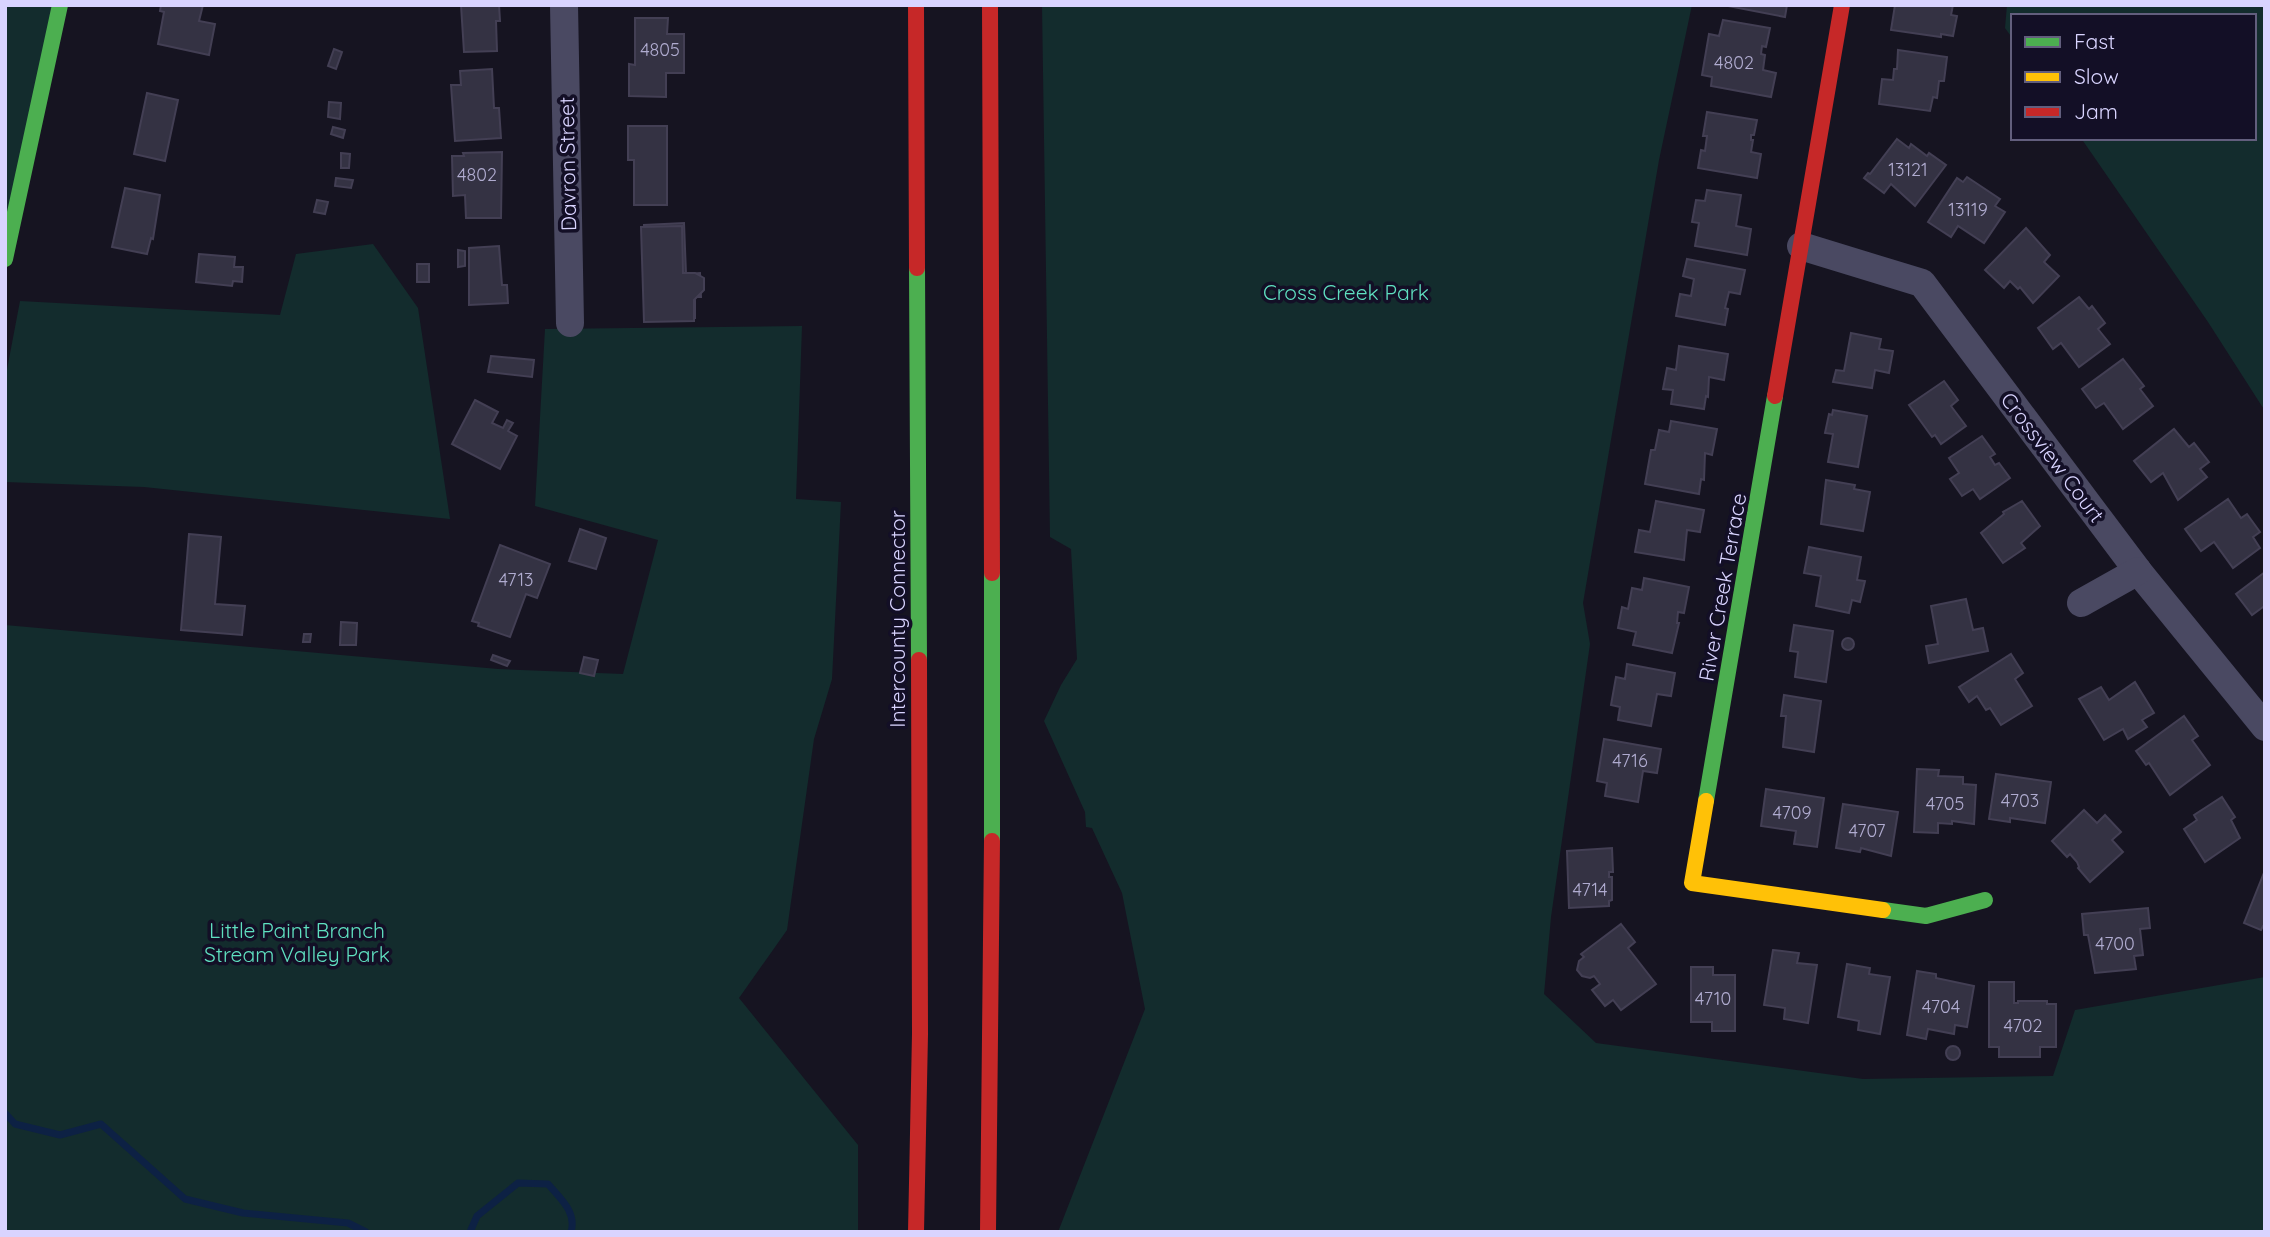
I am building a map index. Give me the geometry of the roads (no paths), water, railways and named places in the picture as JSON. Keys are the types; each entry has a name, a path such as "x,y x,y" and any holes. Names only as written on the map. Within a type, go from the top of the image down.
{"main road":[{"path":"5,259 60,5"},
{"name":"Intercounty Connector","path":"916,5 920,1034 916,1232"},
{"path":"988,1232 992,435 989,5"},
{"name":"River Creek Terrace","path":"1842,5 1692,883 1926,916 1985,900"}],"street":[{"name":"Davron Street","path":"564,5 570,323"},
{"name":"Crossview Court","path":"1801,246 1922,284 2138,571 2265,727"},
{"path":"2081,603 2138,571"}],"waterway":[{"path":"5,1113 15,1124 60,1135 101,1124 185,1199 243,1213 348,1223 366,1232"},
{"path":"470,1232 477,1216 518,1183 548,1184 570,1212 571,1232"}],"park label":[{"name":"Cross Creek Park","path":"1346,292"},
{"name":"Little Paint Branch Stream Valley Park","path":"297,942"}]}
